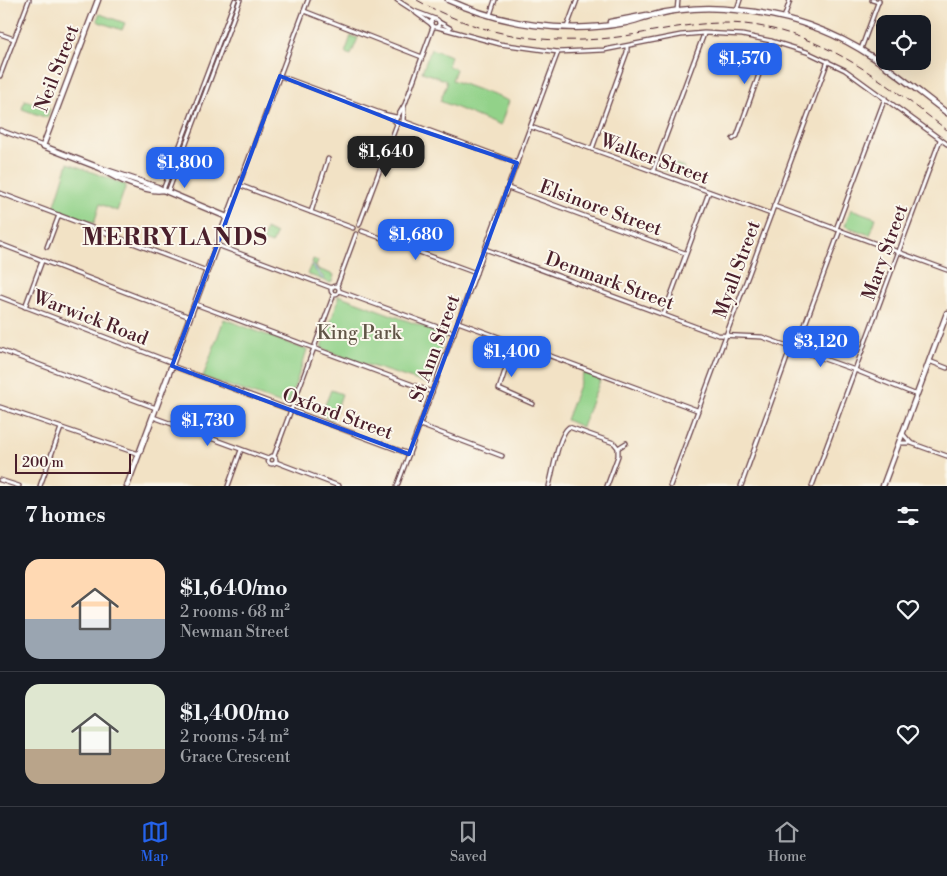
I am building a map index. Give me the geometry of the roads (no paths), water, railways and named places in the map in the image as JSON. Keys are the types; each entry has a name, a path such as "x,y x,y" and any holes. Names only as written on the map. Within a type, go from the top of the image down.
{"main road":[{"name":"Neil Street","path":"43,146 98,0"},
{"path":"448,0 489,16 535,26 567,27 625,23 654,15 705,9 737,10 784,18 825,32 860,50 875,59 947,113"},
{"path":"43,146 100,168 158,187 165,192 227,217 128,486"},
{"path":"883,486 947,313"}],"street":[{"path":"0,76 29,0"},
{"path":"165,192 235,0"},
{"path":"165,192 240,0"},
{"path":"227,217 308,0"},
{"path":"397,0 434,26 500,44 558,52 628,46 681,35 704,33 742,35 771,40 798,48 845,70 947,144"},
{"path":"489,16 495,0"},
{"path":"567,27 577,0"},
{"path":"677,11 678,0"},
{"path":"737,10 740,0"},
{"path":"784,18 790,0"},
{"path":"860,50 879,1 872,0"},
{"path":"304,11 422,57"},
{"path":"414,11 435,19 455,31"},
{"path":"434,26 432,21 435,19"},
{"path":"353,228 359,225 396,119 405,104 434,26 439,22"},
{"path":"653,171 704,33"},
{"path":"0,34 14,40"},
{"path":"732,139 737,136 771,40"},
{"path":"592,149 628,46"},
{"name":"St Ann Street","path":"397,486 558,52"},
{"name":"Myall Street","path":"670,486 828,61"},
{"path":"280,76 396,119 401,124 405,104"},
{"path":"741,486 838,230 885,98"},
{"path":"396,119 400,116 403,120 517,163"},
{"name":"Walker Street","path":"530,126 771,214"},
{"path":"0,130 43,146"},
{"name":"Mary Street","path":"812,486 940,139"},
{"path":"311,212 328,160"},
{"path":"239,186 353,228 356,234"},
{"name":"Elsinore Street","path":"508,188 685,253"},
{"path":"664,314 709,192"},
{"path":"0,193 207,271"},
{"path":"774,206 947,270"},
{"path":"47,247 59,215"},
{"path":"359,225 362,231 476,274"},
{"path":"362,231 356,234 337,286 339,291 454,333"},
{"path":"0,244 190,317"},
{"path":"216,245 332,288 337,286"},
{"name":"Denmark Street","path":"485,249 716,334 726,336 758,336 855,370 917,395"},
{"path":"25,307 42,260"},
{"path":"276,462 274,456 334,294 332,288"},
{"path":"334,294 339,291"},
{"name":"Warwick Road","path":"0,297 173,364"},
{"path":"195,304 432,392"},
{"path":"458,322 698,410"},
{"path":"514,342 499,389 534,404"},
{"path":"0,350 156,408"},
{"path":"929,361 947,368"},
{"name":"Oxford Street","path":"173,364 409,454"},
{"path":"0,407 139,454"},
{"path":"153,417 268,459 270,464 276,462 329,484 339,486"},
{"path":"420,425 502,456"},
{"path":"549,486 556,457 570,427 614,443 618,448 618,456 607,486"},
{"path":"40,486 61,428"},
{"path":"902,434 911,443"},
{"path":"899,443 911,443 947,456"},
{"path":"618,448 626,444"},
{"path":"228,486 242,450"},
{"path":"268,459 274,456"},
{"path":"0,480 18,486"}],"waterway":[{"path":"312,265 323,279"}],"railway":[{"path":"417,0 441,13 492,31 544,39 598,39 711,23 746,24 764,27 815,43 839,55 883,82 947,130"}],"district":[{"name":"MERRYLANDS","path":"175,237"}],"park label":[{"name":"King Park","path":"359,332"}]}
